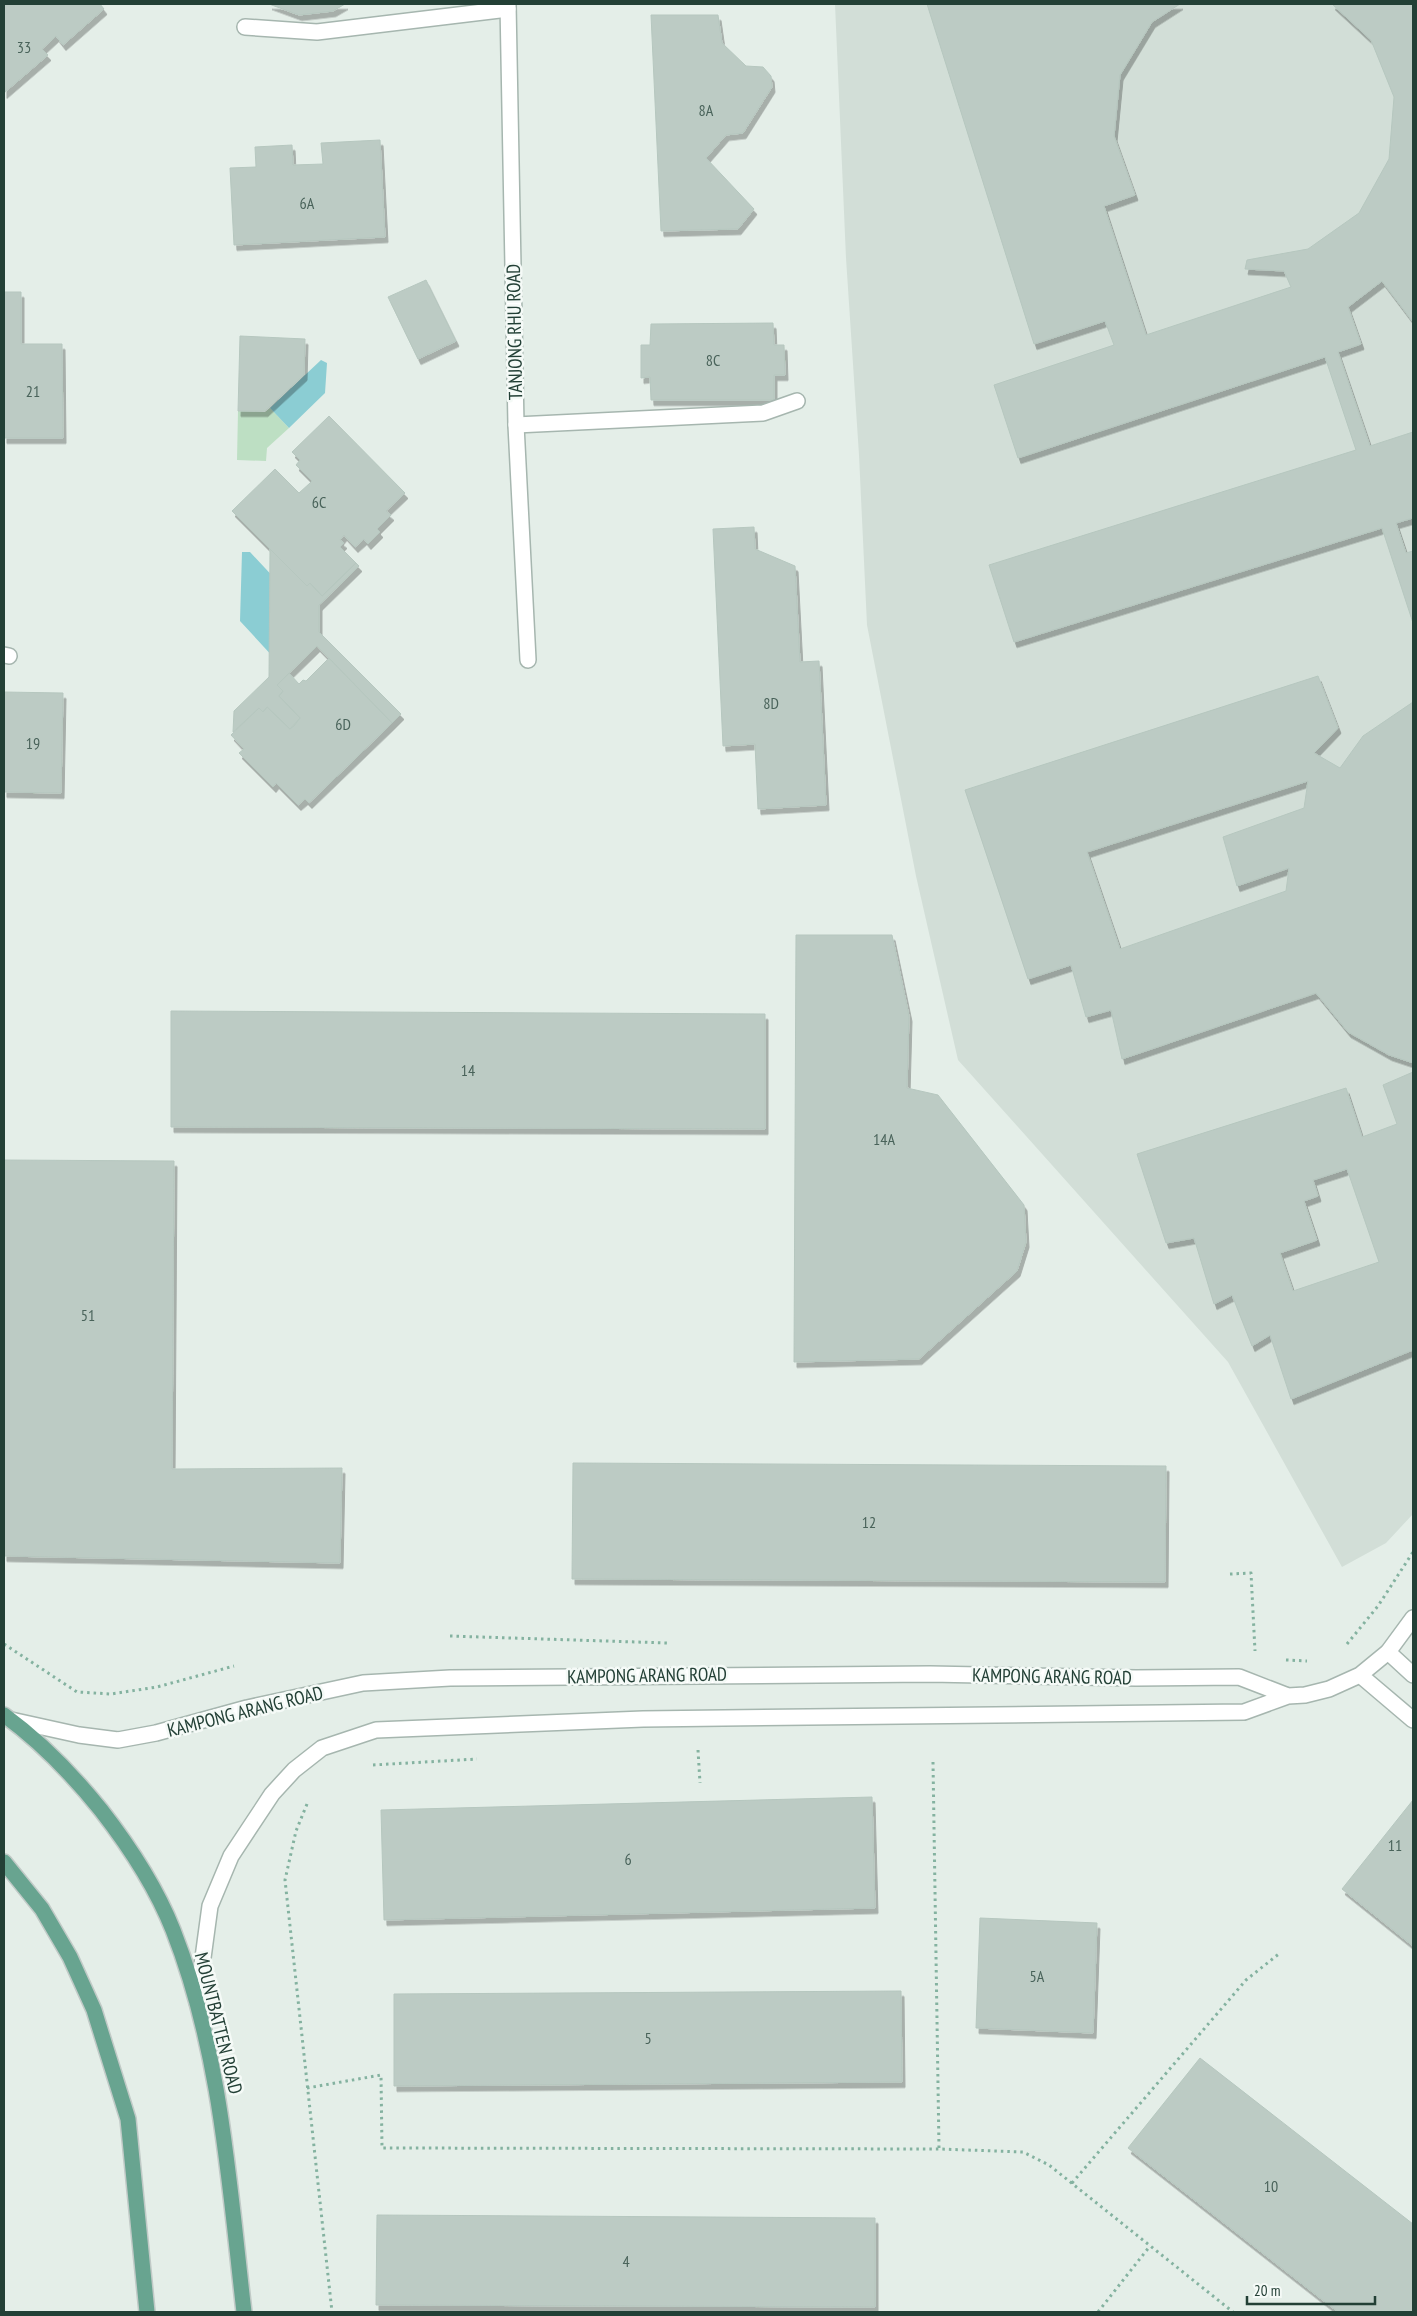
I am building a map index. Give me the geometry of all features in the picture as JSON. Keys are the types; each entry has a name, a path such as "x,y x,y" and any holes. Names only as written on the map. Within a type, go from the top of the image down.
{"main road":[{"name":"MOUNTBATTEN ROAD","path":"7,1717 50,1753 84,1788 126,1843 173,1929 197,2002 222,2115 244,2312"},
{"path":"4,1862 42,1909 70,1957 94,2010 128,2119 148,2312"}],"street":[{"path":"245,28 317,32 508,7"},
{"name":"TANJONG RHU ROAD","path":"508,7 516,425 528,660"},
{"path":"516,425 763,413 797,401"},
{"name":"KAMPONG ARANG ROAD","path":"197,2002 210,1906 231,1856 272,1794 294,1770 322,1748 376,1730 606,1720 1244,1712 1288,1696 1305,1695 1329,1689 1360,1676 1388,1652 1413,1618"},
{"path":"1388,1652 1413,1675"},
{"name":"KAMPONG ARANG ROAD","path":"7,1717 79,1736 118,1740 156,1733 247,1708 363,1683 479,1677 921,1674 1136,1678 1239,1677 1288,1696"},
{"path":"1360,1676 1413,1720"}],"path":[{"path":"1344,1647 1378,1606 1413,1552"},
{"path":"1230,1574 1250,1573 1256,1659"},
{"path":"4,1644 77,1692 111,1694 157,1687 234,1666"},
{"path":"1282,1660 1316,1662"},
{"path":"698,1750 700,1783"},
{"path":"933,1762 939,2149"},
{"path":"308,1799 296,1831 285,1880 332,2312"},
{"path":"1072,2183 1246,1980 1280,1953"},
{"path":"307,2088 381,2075 382,2148 939,2149 1023,2152 1049,2165 1233,2312"},
{"path":"1098,2312 1150,2246"}],"shaded area":[{"path":"835,4 1413,4 1413,1514 1386,1543 1342,1567 1228,1362 958,1060 916,876 867,625 859,455 846,258"}],"green space":[{"path":"270,408 289,428 267,448 266,461 237,460 238,411 265,412"}],"water":[{"path":"321,360 327,363 325,393 289,428 270,408"},
{"path":"242,552 250,552 293,598 275,659 240,621"}],"building":[{"path":"4,4 100,4 104,9 63,45 56,36 42,49 48,55 4,93"},
{"path":"269,4 345,4 333,11 299,15"},
{"path":"927,4 1180,4 1152,22 1120,75 1114,136 1135,195 1104,206 1146,335 1291,287 1284,271 1245,269 1247,260 1308,249 1359,213 1389,159 1394,97 1371,40 1332,4 1413,4 1413,322 1382,281 1348,307 1361,344 1338,352 1370,446 1413,432 1413,518 1396,523 1406,553 1413,551 1413,623 1382,528 1014,642 989,565 1356,450 1325,357 1018,458 994,385 1114,345 1105,321 1034,344"},
{"path":"651,15 718,15 722,43 746,66 763,67 771,76 772,87 743,133 726,135 706,158 754,209 738,229 661,231"},
{"path":"380,140 385,237 234,245 230,168 256,167 255,147 292,145 293,165 323,164 321,143"},
{"path":"426,280 456,341 418,359 388,297"},
{"path":"4,292 21,292 21,344 62,344 63,438 4,438"},
{"path":"773,323 774,345 784,345 785,375 774,375 774,400 651,400 650,377 641,378 641,345 650,345 651,324"},
{"path":"240,336 305,339 304,375 265,411 238,411"},
{"path":"329,416 405,493 386,511 391,515 377,529 380,532 368,544 364,539 355,547 344,535 340,540 344,543 340,547 356,563 322,596 310,583 307,586 232,511 275,469 299,493 310,483 312,481 296,465 300,460 292,452"},
{"path":"754,527 755,549 795,566 800,662 819,661 826,805 758,809 755,744 723,746 713,529"},
{"path":"270,549 307,586 310,583 322,596 356,563 359,566 319,605 319,632 401,714 392,723 329,658 306,681 303,680 299,684 289,673 277,685 283,691 279,696 300,718 290,729 267,707 263,712 259,708 233,732 234,711 269,677"},
{"path":"317,646 392,723 309,803 305,799 298,805 276,783 273,787 239,753 244,749 231,735 259,708 263,712 267,707 290,729 294,726 300,718 279,696 283,691 277,685"},
{"path":"1318,676 1338,728 1314,753 1340,768 1363,736 1413,702 1413,1063 1389,1055 1348,1032 1316,993 1122,1059 1111,1010 1086,1017 1071,965 1028,979 965,790","holes":["1308,781 1304,808 1223,837 1237,886 1289,868 1286,891 1120,949 1087,852"]},
{"path":"4,692 63,693 61,793 4,792"},
{"path":"796,935 892,935 909,1016 907,1088 938,1095 1024,1205 1026,1242 1017,1271 919,1359 794,1362"},
{"path":"171,1011 765,1014 765,1129 171,1127"},
{"path":"1413,1072 1413,1350 1291,1399 1270,1335 1252,1346 1232,1295 1214,1304 1194,1238 1166,1243 1137,1154 1346,1088 1362,1137 1397,1124 1383,1085","holes":["1347,1169 1379,1262 1293,1291 1280,1253 1317,1240 1304,1201 1318,1196 1313,1180"]},
{"path":"4,1160 174,1161 172,1469 342,1468 340,1563 4,1556"},
{"path":"573,1463 1166,1466 1165,1582 572,1579"},
{"path":"872,1797 875,1908 384,1920 381,1810"},
{"path":"1413,1800 1413,1946 1342,1889"},
{"path":"980,1918 1097,1923 1093,2033 976,2028"},
{"path":"901,1991 902,2082 394,2086 394,1994"},
{"path":"1200,2058 1413,2224 1413,2312 1338,2312 1128,2148"},
{"path":"377,2215 875,2218 875,2307 376,2305"}]}
